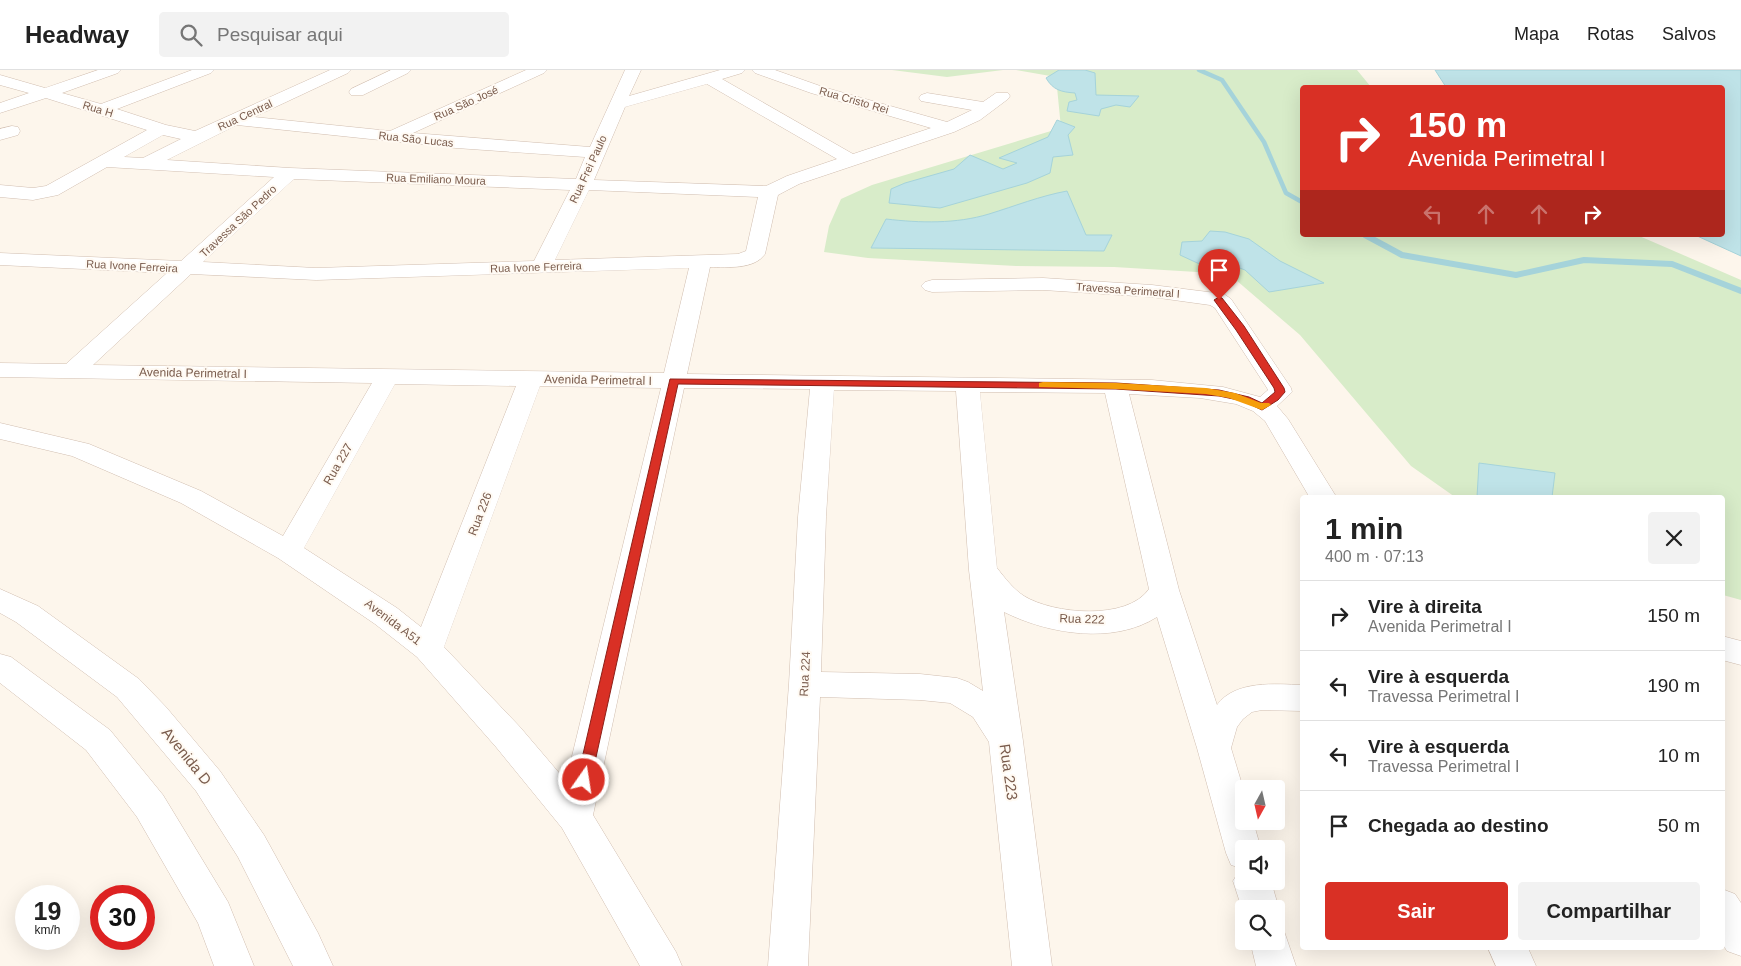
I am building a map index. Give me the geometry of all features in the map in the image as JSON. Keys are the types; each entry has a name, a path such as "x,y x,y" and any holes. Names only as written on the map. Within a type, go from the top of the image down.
{"street":[{"path":"0,108 113,70"},
{"path":"102,109 206,70"},
{"name":"Rua Central","path":"147,163 197,137 343,70"},
{"path":"357,92 403,70"},
{"name":"Rua São José","path":"393,136 539,70"},
{"name":"Rua Frei Paulo","path":"541,267 582,185 618,104 624,86 633,70"},
{"path":"618,104 737,70"},
{"name":"Rua Cristo Rei","path":"760,70 817,90 948,128"},
{"path":"710,79 851,160"},
{"name":"Rua H","path":"0,80 102,109 161,129 197,137"},
{"path":"769,192 793,180 948,128 974,116 1002,96"},
{"path":"927,98 986,107"},
{"name":"Rua São Lucas","path":"236,120 456,143 596,152"},
{"path":"0,190 33,194 47,192 161,129"},
{"name":"Rua Emiliano Moura","path":"103,161 290,173 769,192"},
{"name":"Travessa São Pedro","path":"72,371 290,173"},
{"name":"Rua Ivone Ferreira","path":"0,258 186,269 316,274 742,260 752,256 758,245 769,192"},
{"path":"575,818 701,262"},
{"name":"Travessa Perimetral I","path":"932,286 1043,284 1152,291 1216,299 1223,304 1279,388 1280,392 1275,398 1269,414"},
{"name":"Avenida Perimetral I","path":"0,370 531,380 1116,386 1215,392 1246,399 1269,414"},
{"name":"Rua 227","path":"288,551 388,376"},
{"name":"Rua 226","path":"428,649 531,380"},
{"name":"Rua 224","path":"788,966 805,684 812,517 823,382"},
{"path":"967,384 983,570 1006,741"},
{"path":"1116,386 1164,590 1214,748 1240,840"},
{"path":"1269,414 1307,495"},
{"path":"1269,414 1322,495"},
{"name":"Avenida A51","path":"0,431 80,450 191,497 288,551 386,616 428,649 508,737 575,818 662,966"},
{"name":"Rua 222","path":"983,570 1002,594 1015,604 1051,617 1079,621 1105,621 1138,614 1152,606 1164,590"},
{"name":"Avenida D","path":"0,600 27,614 128,688 154,716 208,780 251,846 313,966"},
{"path":"1725,649 1741,653"},
{"path":"0,666 98,740 150,806 214,915 234,966"},
{"name":"Rua 223","path":"805,684 920,687 956,691 966,695 985,708 1006,741 1032,966"},
{"path":"1214,748 1225,717 1242,702 1262,698 1300,698"},
{"path":"1725,912 1741,938"},
{"path":"1272,950 1276,966"},
{"path":"1509,950 1516,966"}],"green space":[{"path":"892,70 1003,70 947,77"},
{"path":"1016,70 1357,70 1369,85 1300,85 1300,237 1642,237 1741,280 1741,600 1725,596 1725,495 1452,495 1411,466 1300,335 1236,280 1197,272 1114,267 1016,266 868,258 824,252 829,226 841,199 872,185 1061,128 1056,77"}],"water":[{"path":"1059,70 1085,70 1095,73 1096,95 1139,96 1130,107 1116,105 1101,109 1099,116 1067,111 1069,102 1077,100 1075,93 1058,90 1046,78"},
{"path":"1435,70 1741,70 1741,256 1699,237 1725,237 1725,85 1445,85"},
{"path":"1057,120 1075,127 1068,135 1073,155 1053,157 1050,173 1027,183 940,208 889,203 891,189 954,169 970,155 1003,169 1017,163 999,158 1048,137"},
{"path":"1067,191 1086,235 1112,235 1104,251 871,248 886,219 925,222 964,220"},
{"path":"1210,231 1225,232 1249,239 1280,261 1324,283 1269,292 1245,270 1218,260 1206,267 1180,255 1182,242 1202,241"},
{"path":"1479,463 1555,473 1552,495 1477,495"}],"waterway":[{"path":"1199,70 1222,80 1264,142 1286,193 1300,201"},
{"path":"1369,237 1402,255 1516,275 1584,260 1672,264 1741,291"}],"slow traffic":[{"path":"1043,385 1116,386 1206,391 1246,399 1262,407 1266,405"}],"route":[{"path":"584,780 674,381 1116,386 1206,391 1246,399 1262,407 1275,398 1280,392 1279,388 1250,342 1219,300"}]}
